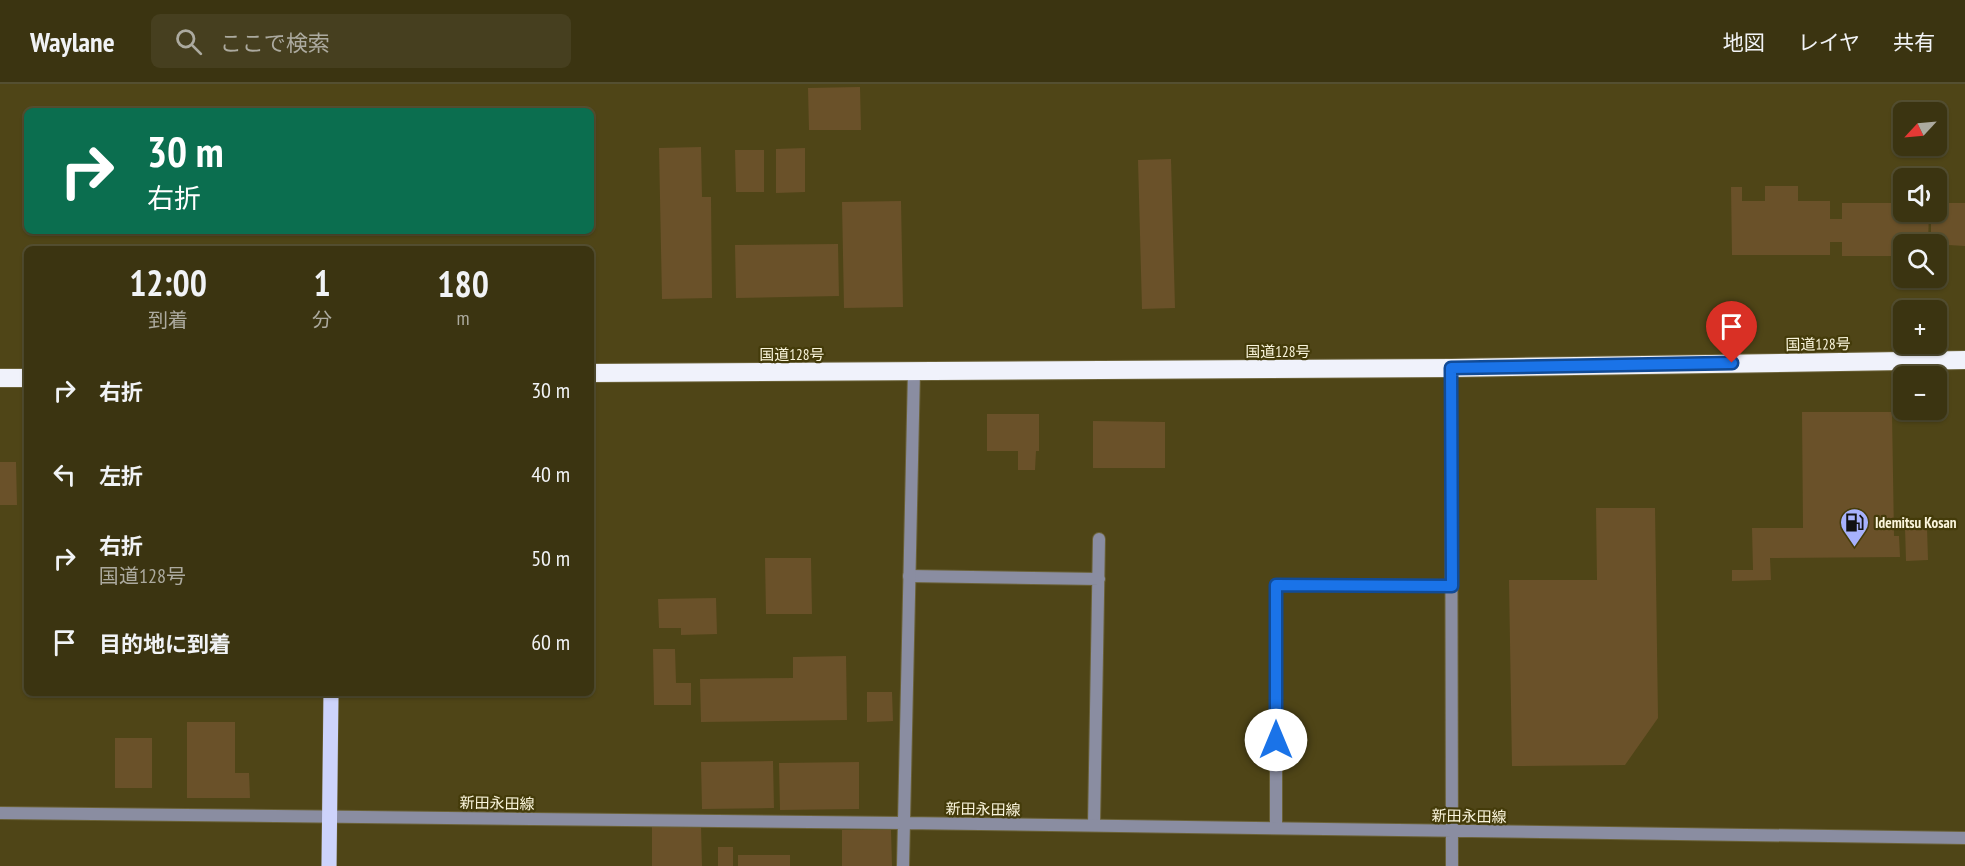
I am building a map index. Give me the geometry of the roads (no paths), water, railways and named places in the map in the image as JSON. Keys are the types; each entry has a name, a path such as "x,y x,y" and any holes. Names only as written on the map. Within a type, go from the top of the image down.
{"highway":[{"name":"国道128号","path":"594,373 1451,368 1965,360"},
{"path":"0,378 24,378"}],"main road":[{"path":"329,866 331,696"}],"street":[{"path":"1451,368 1452,866"},
{"path":"903,866 914,371"},
{"path":"1094,825 1099,539"},
{"path":"909,576 1099,579"},
{"path":"1276,828 1276,585 1452,586"},
{"name":"新田永田線","path":"0,813 1094,825 1965,838"}],"place":[{"name":"Idemitsu Kosan","path":"1854,548"}]}
